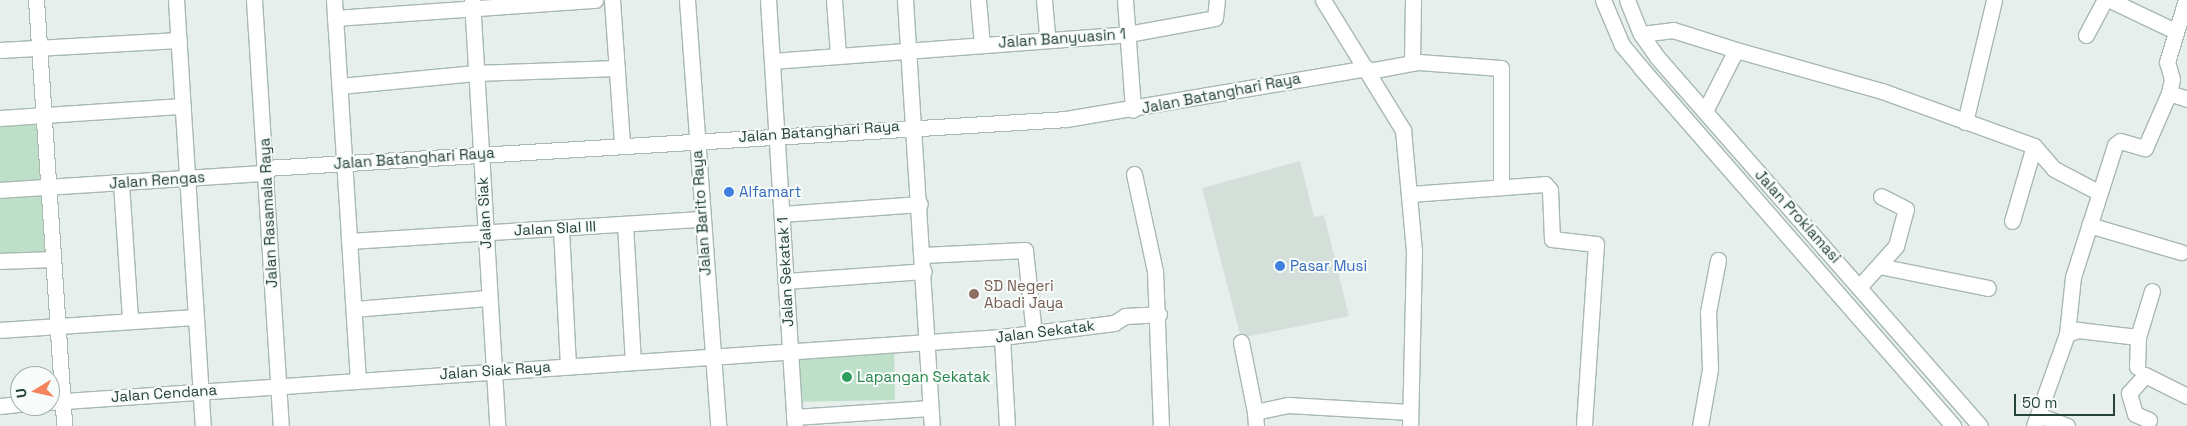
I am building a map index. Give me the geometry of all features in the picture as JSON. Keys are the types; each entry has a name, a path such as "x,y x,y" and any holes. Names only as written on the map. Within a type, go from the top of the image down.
{"street":[{"path":"36,0 57,326 56,366"},
{"path":"176,0 188,178 194,317 203,426"},
{"name":"Jalan Rasamala Raya","path":"254,0 281,426"},
{"path":"334,0 358,380"},
{"path":"335,18 472,5 595,0"},
{"path":"612,0 622,144"},
{"name":"Jalan Barito Raya","path":"687,0 701,219 718,426"},
{"name":"Jalan Sekatak 1","path":"768,0 794,422"},
{"path":"834,0 838,55"},
{"path":"905,0 915,125 932,426"},
{"path":"978,0 982,44"},
{"path":"1044,0 1047,38"},
{"path":"1125,0 1133,110"},
{"name":"Jalan Banyuasin 1","path":"772,61 1047,38 1128,34 1215,18 1217,0"},
{"path":"1241,342 1256,419 1288,406 1410,419 1414,295 1410,194 1403,130 1368,69 1323,0"},
{"path":"1412,62 1413,0"},
{"name":"Jalan Proklamasi","path":"1603,0 1614,27 1640,68 1953,426"},
{"path":"1965,122 1994,0"},
{"path":"2086,35 2105,0"},
{"path":"2110,0 2175,31"},
{"path":"2067,426 2037,421 2058,351 2067,334 2073,277 2098,192 2115,145 2120,141 2144,150 2169,93 2172,79 2166,67 2175,31 2186,0"},
{"name":"Jalan Siak","path":"472,5 497,426"},
{"path":"1614,27 1629,7"},
{"name":"Jalan Proklamasi","path":"1629,7 1641,34 1705,111 1860,286 1980,426"},
{"path":"1641,34 1673,30 1736,50 1882,91 2034,146 2054,169 2098,192"},
{"path":"0,50 179,40"},
{"path":"1705,111 1736,50"},
{"name":"Jalan Batanghari Raya","path":"266,171 480,153 696,139 915,125 1025,122 1133,110 1222,95 1271,81 1412,62 1501,68 1501,185"},
{"path":"340,86 475,73 617,68"},
{"path":"2169,93 2187,100"},
{"path":"0,118 183,106"},
{"path":"2012,221 2034,146"},
{"name":"Jalan Rengas","path":"0,190 121,183 266,171"},
{"path":"1134,174 1150,231 1159,314 1161,426"},
{"path":"121,183 130,320"},
{"path":"1410,194 1501,185 1549,187 1552,239 1596,244 1584,426"},
{"path":"1860,286 1899,241 1906,209 1880,196"},
{"path":"782,214 920,204"},
{"name":"Jalan Slal III","path":"350,241 701,219"},
{"path":"625,224 633,361"},
{"path":"2089,225 2181,252"},
{"path":"561,228 568,366"},
{"path":"923,255 1025,250 1034,334"},
{"path":"0,261 53,259"},
{"path":"1700,426 1710,369 1708,312 1718,260"},
{"path":"1879,266 1988,288"},
{"path":"786,280 924,271"},
{"path":"2137,367 2138,337 2152,291"},
{"path":"354,309 489,298"},
{"name":"Jalan Sekatak","path":"712,356 1034,334 1072,325 1114,323 1125,316 1159,314"},
{"path":"0,330 194,317"},
{"path":"2067,334 2078,330 2138,337"},
{"path":"1002,337 1007,426"},
{"name":"Jalan Siak Raya","path":"278,385 712,356"},
{"path":"2149,420 2135,414 2129,393 2145,375 2187,396"},
{"name":"Jalan Cendana","path":"60,401 278,385"},
{"path":"794,422 930,408"},
{"path":"60,414 64,426"}],"shaded area":[{"name":"Pasar Musi","path":"1300,161 1314,217 1324,215 1349,316 1241,338 1202,188"}],"green space":[{"path":"43,115 53,259 0,262 0,118"},
{"name":"Lapangan Sekatak","path":"894,344 895,400 797,402 796,346"}],"place":[{"name":"Alfamart","path":"729,192"},
{"name":"Pasar Musi","path":"1280,266"},
{"name":"SD Negeri Abadi Jaya","path":"974,294"},
{"name":"Lapangan Sekatak","path":"847,377"}]}
